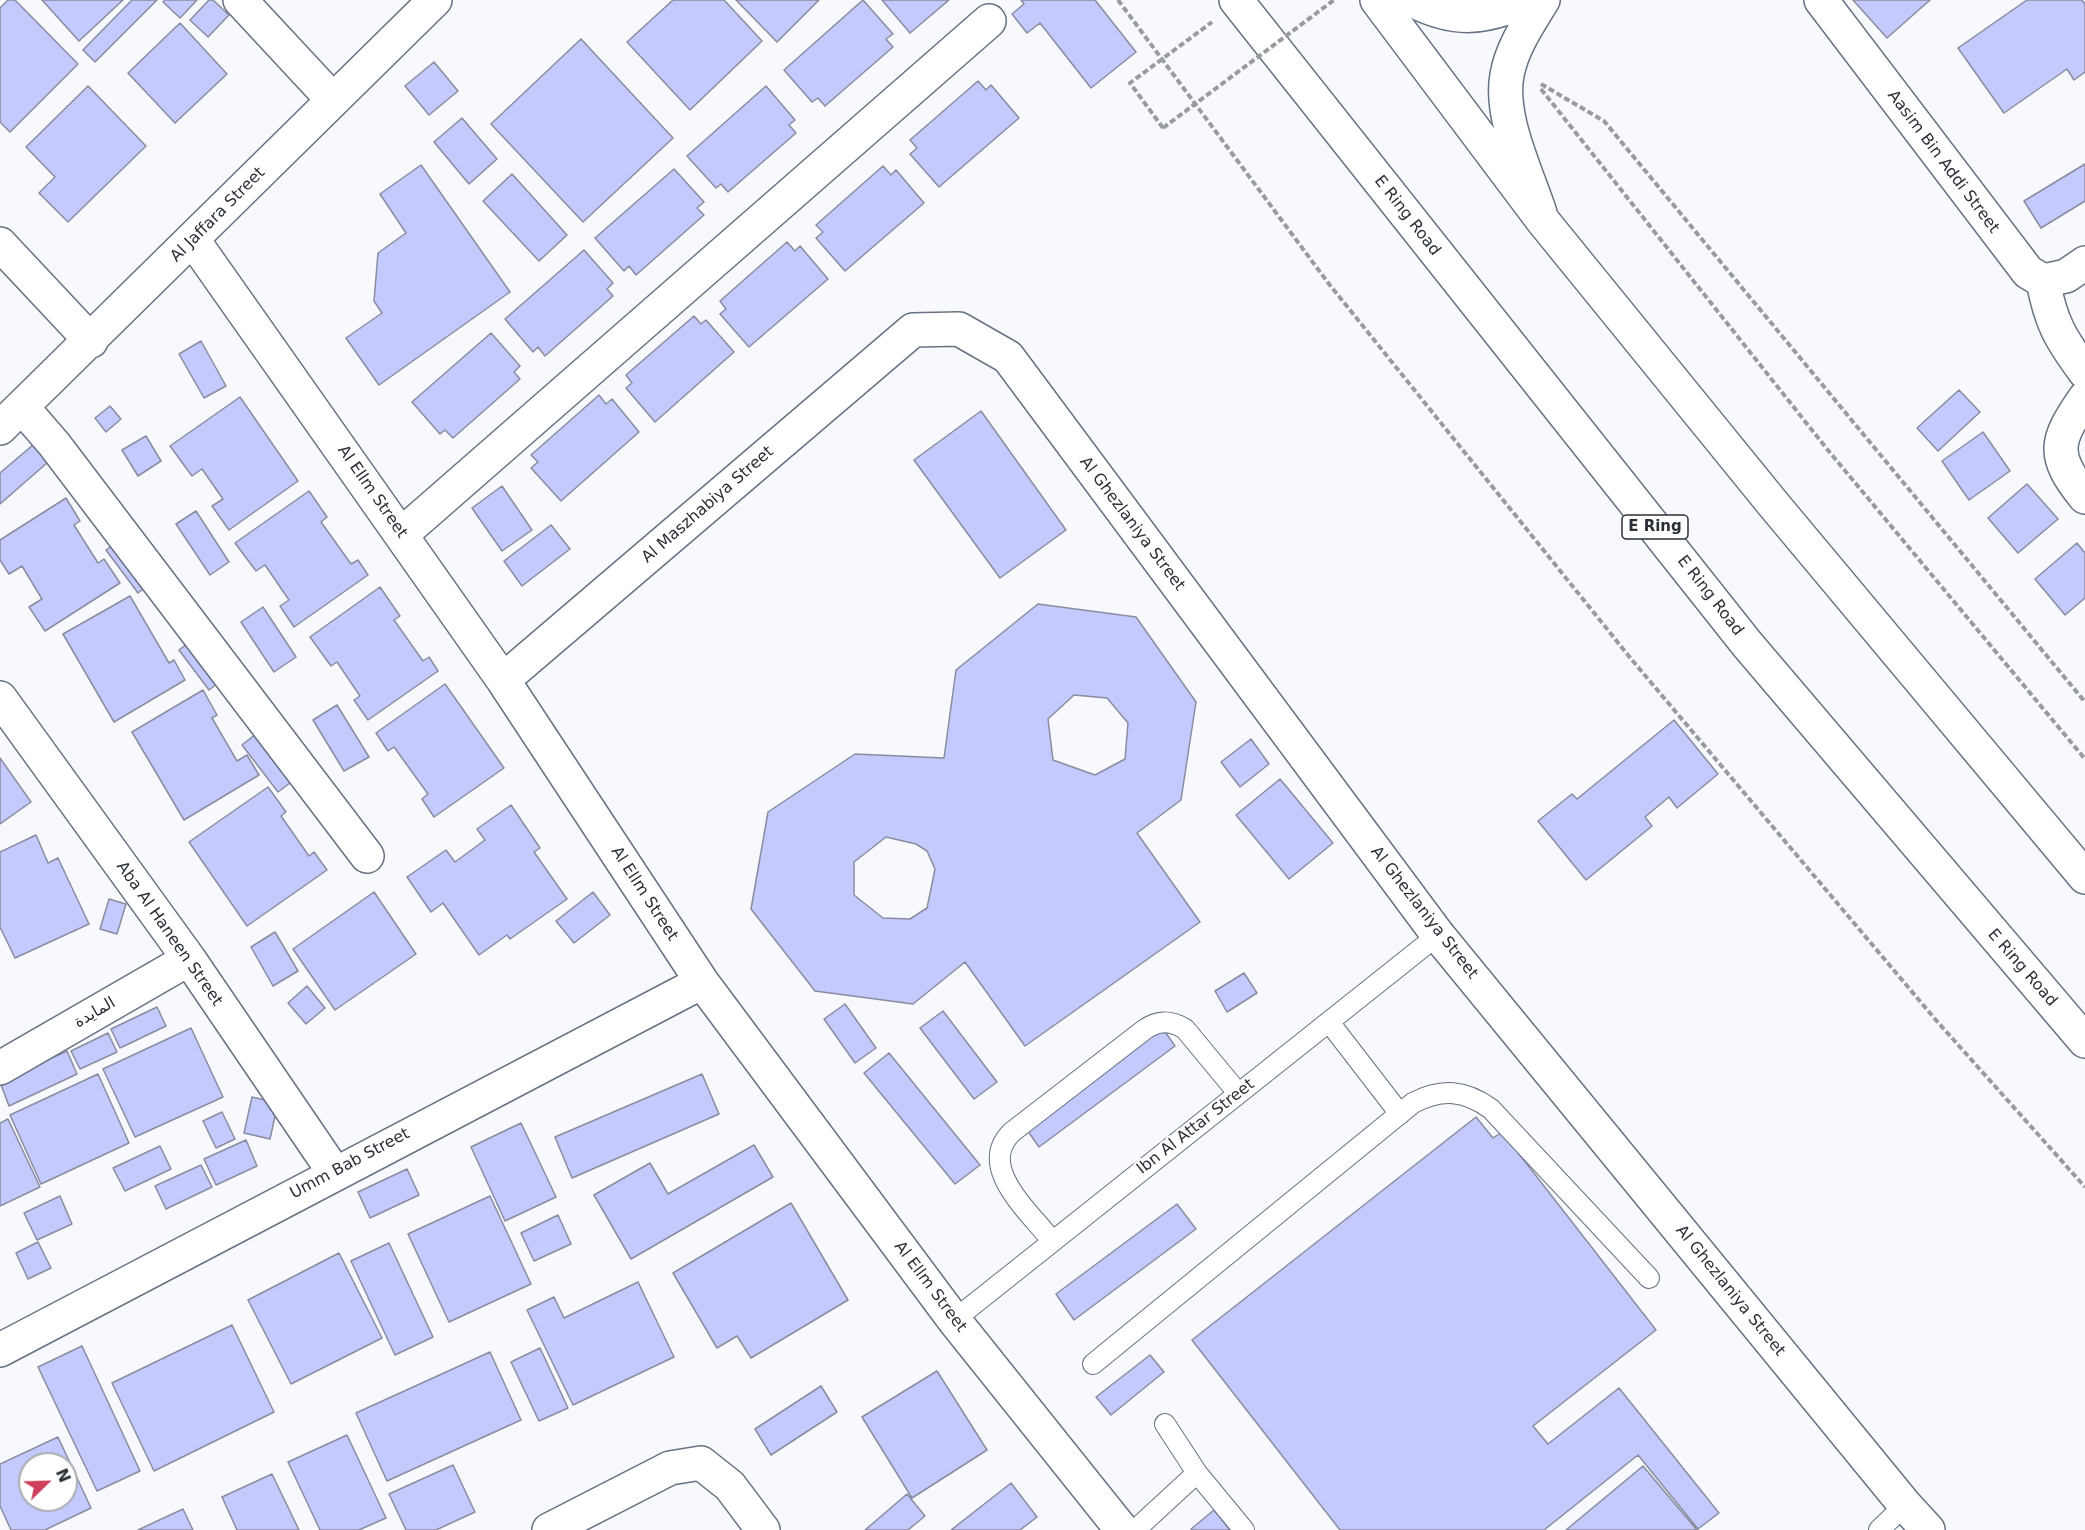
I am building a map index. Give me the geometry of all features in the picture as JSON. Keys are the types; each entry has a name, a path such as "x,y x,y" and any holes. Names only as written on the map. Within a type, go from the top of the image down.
{"street":[{"path":"240,0 333,100"},
{"name":"Al Jaffara Street","path":"11,418 435,0"},
{"path":"1377,0 1543,221 1782,514 2085,878"},
{"path":"1412,0 1447,15 1465,16 1498,12 1529,0"},
{"path":"1543,0 1514,52 1507,75 1506,98 1508,118 1543,221"},
{"name":"Aasim Bin Addi Street","path":"1821,0 2028,272 2070,280"},
{"name":"E Ring Road","path":"1237,2 1748,644 2085,1041"},
{"path":"402,534 989,21"},
{"name":"Al Ellm Street","path":"193,240 503,680 702,982 954,1320 1122,1530"},
{"path":"0,244 91,341"},
{"path":"2070,280 2055,328 2085,372"},
{"name":"Al Ghezlaniya Street","path":"913,330 959,329 1008,357 1438,935 1905,1505 1928,1530"},
{"name":"Al Maszhabiya Street","path":"503,680 913,330"},
{"path":"2085,398 2065,426 2061,442 2062,460 2067,475 2085,497"},
{"path":"11,418 54,444 367,856"},
{"name":"Aba Al Haneen Street","path":"0,698 189,959 334,1172"},
{"name":"المايدة","path":"0,1068 189,959"},
{"name":"Umm Bab Street","path":"0,1350 334,1172 702,982"},
{"path":"549,1530 670,1468 701,1463 730,1486 764,1530"}],"lane":[{"name":"Ibn Al Attar Street","path":"954,1320 1438,935"},
{"path":"1052,1241 1000,1173 999,1151 1012,1132 1144,1030 1153,1024 1164,1022 1175,1023 1185,1029 1238,1094"},
{"path":"1329,1022 1400,1114"},
{"path":"1093,1364 1400,1114 1428,1095 1445,1092 1462,1093 1491,1109 1649,1278"},
{"path":"1165,1424 1197,1473 1244,1530"},
{"path":"1135,1530 1197,1473"},
{"path":"1879,1530 1905,1505"}],"path":[{"path":"1118,0 1329,284 1632,660 1935,1019 2085,1188"},
{"path":"1237,2 1130,83 1163,128 1334,0"},
{"path":"2085,702 1604,121 1534,80 1827,449 2085,759"}],"building":[{"path":"8,0 15,0 78,64 10,132 0,122 0,8"},
{"path":"42,0 123,0 79,41"},
{"path":"132,0 157,0 95,62 83,50"},
{"path":"165,0 197,0 180,18 163,2"},
{"path":"209,0 213,0 229,15 208,37 190,20"},
{"path":"673,0 724,0 762,41 690,110 627,42"},
{"path":"736,0 819,0 777,42"},
{"path":"863,0 893,34 886,39 893,47 825,106 818,98 812,102 784,70"},
{"path":"882,0 949,0 910,33"},
{"path":"1021,0 1095,0 1136,52 1091,88 1040,23 1027,33 1012,14 1024,4"},
{"path":"1853,0 1930,0 1887,38"},
{"path":"2027,0 2082,0 2085,4 2085,72 2074,80 2067,69 2004,113 1958,48"},
{"path":"180,23 227,74 175,123 128,73"},
{"path":"581,39 673,138 583,222 491,124"},
{"path":"434,62 458,91 429,115 405,86"},
{"path":"978,81 986,90 991,85 1019,118 939,187 910,154 917,148 910,140"},
{"path":"88,86 146,146 68,222 39,193 55,177 26,147"},
{"path":"766,86 795,120 789,125 796,133 728,192 721,184 716,188 687,156"},
{"path":"462,118 497,159 469,184 434,142"},
{"path":"2085,164 2085,201 2041,228 2024,201"},
{"path":"421,165 510,292 379,385 346,338 382,313 374,301 378,253 406,233 380,194"},
{"path":"883,166 891,175 896,170 924,203 845,271 816,238 823,232 816,225"},
{"path":"674,169 704,202 697,208 704,215 636,275 629,266 624,271 595,238"},
{"path":"512,174 567,235 539,261 483,201"},
{"path":"787,242 795,251 800,246 828,279 749,347 720,314 726,309 720,301"},
{"path":"584,250 613,283 607,289 613,296 545,356 538,347 533,352 505,319"},
{"path":"694,316 701,324 706,320 734,352 655,422 626,388 632,383 626,375"},
{"path":"491,333 520,366 514,372 520,379 453,438 445,430 440,434 412,402"},
{"path":"201,341 226,386 204,398 179,354"},
{"path":"1959,390 1980,412 1938,451 1917,428"},
{"path":"599,395 606,404 612,399 639,432 561,501 531,468 538,462 531,455"},
{"path":"240,397 298,481 229,530 212,506 223,499 202,469 192,476 170,446"},
{"path":"110,406 121,419 106,432 95,418"},
{"path":"981,411 1066,530 1000,578 914,460"},
{"path":"1983,432 2010,471 1969,500 1942,461"},
{"path":"146,436 161,461 138,476 122,450"},
{"path":"40,439 55,456 0,504 0,473"},
{"path":"2027,484 2058,519 2018,553 1988,518"},
{"path":"502,486 532,530 502,551 472,508"},
{"path":"309,491 327,517 321,522 351,564 358,560 368,575 294,627 280,606 289,600 265,565 256,571 235,543"},
{"path":"66,498 80,521 74,525 98,563 104,559 120,583 45,631 29,607 42,599 22,566 9,574 0,560 0,540"},
{"path":"196,511 229,562 210,575 176,524"},
{"path":"551,525 570,549 522,586 504,561"},
{"path":"123,538 155,580 138,593 106,550"},
{"path":"2077,543 2085,553 2085,598 2065,615 2035,579"},
{"path":"380,587 400,616 394,620 423,661 429,657 438,671 368,720 354,700 360,696 337,662 331,666 310,637"},
{"path":"130,596 169,663 174,660 185,680 114,722 63,634"},
{"path":"1038,604 1136,617 1196,702 1181,800 1137,833 1200,922 1025,1046 965,962 913,1004 815,991 751,909 768,812 855,754 944,758 956,670"},
{"path":"263,607 296,657 274,672 241,622"},
{"path":"195,638 226,677 209,690 179,650"},
{"path":"445,684 504,768 434,817 422,799 428,794 394,747 388,751 376,733"},
{"path":"203,690 217,715 212,718 237,761 247,755 259,775 184,820 132,732"},
{"path":"1074,695 1107,698 1128,723 1125,759 1095,775 1053,760 1048,719"},
{"path":"337,705 369,757 344,771 313,720"},
{"path":"1674,720 1718,774 1677,808 1669,797 1645,817 1652,826 1586,880 1538,821 1572,794 1577,799"},
{"path":"262,729 298,777 278,792 242,745"},
{"path":"1251,739 1269,764 1240,787 1221,762"},
{"path":"0,758 31,802 0,824"},
{"path":"1280,779 1333,843 1289,879 1236,815"},
{"path":"268,787 286,812 281,816 309,856 314,852 327,870 247,926 189,842"},
{"path":"511,805 540,848 534,852 567,899 510,939 507,935 479,955 443,903 431,912 407,877 446,850 455,862 485,840 477,829"},
{"path":"36,835 48,863 58,858 89,924 15,958 0,927 0,852"},
{"path":"886,837 916,844 927,851 935,869 927,908 910,919 883,918 854,895 854,862"},
{"path":"374,892 416,954 335,1010 293,949"},
{"path":"593,892 610,915 574,943 556,921"},
{"path":"109,899 126,904 117,934 100,929"},
{"path":"275,932 298,971 273,986 251,947"},
{"path":"1244,973 1257,993 1227,1012 1215,991"},
{"path":"307,986 325,1008 306,1024 288,1003"},
{"path":"845,1004 876,1048 855,1063 824,1019"},
{"path":"157,1007 166,1026 120,1048 111,1029"},
{"path":"943,1011 997,1082 974,1099 920,1028"},
{"path":"1161,1026 1175,1046 1039,1147 1025,1127"},
{"path":"191,1028 223,1097 135,1137 103,1069"},
{"path":"108,1033 117,1052 80,1069 71,1051"},
{"path":"67,1051 77,1074 9,1106 0,1082"},
{"path":"889,1053 980,1165 955,1184 864,1073"},
{"path":"98,1074 129,1143 41,1184 10,1115"},
{"path":"702,1074 719,1114 572,1178 555,1137"},
{"path":"252,1097 278,1103 270,1139 244,1133"},
{"path":"222,1112 235,1139 216,1148 203,1121"},
{"path":"1476,1117 1493,1138 1502,1132 1656,1330 1533,1426 1548,1444 1619,1388 1719,1513 1698,1529 1638,1455 1544,1530 1340,1530 1192,1340"},
{"path":"8,1119 40,1187 0,1206 0,1123"},
{"path":"521,1123 556,1197 505,1221 471,1147"},
{"path":"246,1140 257,1166 216,1185 204,1159"},
{"path":"754,1145 773,1177 631,1259 594,1195 650,1163 668,1194"},
{"path":"160,1146 171,1169 125,1191 113,1168"},
{"path":"201,1165 212,1187 166,1209 155,1186"},
{"path":"407,1169 419,1195 370,1218 358,1192"},
{"path":"60,1196 72,1224 37,1240 24,1213"},
{"path":"490,1196 531,1284 449,1322 408,1234"},
{"path":"791,1203 848,1300 751,1358 737,1336 717,1348 673,1273"},
{"path":"1177,1204 1196,1229 1074,1320 1056,1294"},
{"path":"558,1215 571,1244 534,1261 521,1233"},
{"path":"38,1242 51,1268 28,1279 16,1253"},
{"path":"389,1243 433,1337 395,1355 351,1261"},
{"path":"339,1253 382,1338 291,1384 248,1300"},
{"path":"638,1282 674,1357 573,1405 527,1310 554,1297 564,1318"},
{"path":"232,1325 274,1412 154,1471 112,1383"},
{"path":"82,1346 140,1471 97,1491 38,1367"},
{"path":"540,1348 568,1408 539,1421 511,1362"},
{"path":"490,1352 521,1420 387,1481 356,1413"},
{"path":"1150,1355 1164,1372 1111,1415 1096,1397"},
{"path":"937,1371 987,1450 912,1498 862,1417"},
{"path":"821,1386 837,1412 771,1455 755,1429"},
{"path":"347,1435 386,1518 359,1530 320,1530 288,1462"},
{"path":"58,1437 65,1452 26,1452"},
{"path":"18,1456 18,1512 78,1512 78,1480 91,1508 45,1530 11,1530 0,1506 0,1464"},
{"path":"453,1465 475,1512 436,1530 406,1530 389,1494"},
{"path":"1643,1466 1697,1530 1566,1530"},
{"path":"272,1474 299,1530 237,1530 222,1497"},
{"path":"1011,1483 1037,1517 1020,1530 951,1530"},
{"path":"907,1494 925,1516 908,1530 865,1530"},
{"path":"183,1509 193,1530 138,1530"},
{"path":"1214,1510 1230,1530 1191,1529"}]}
